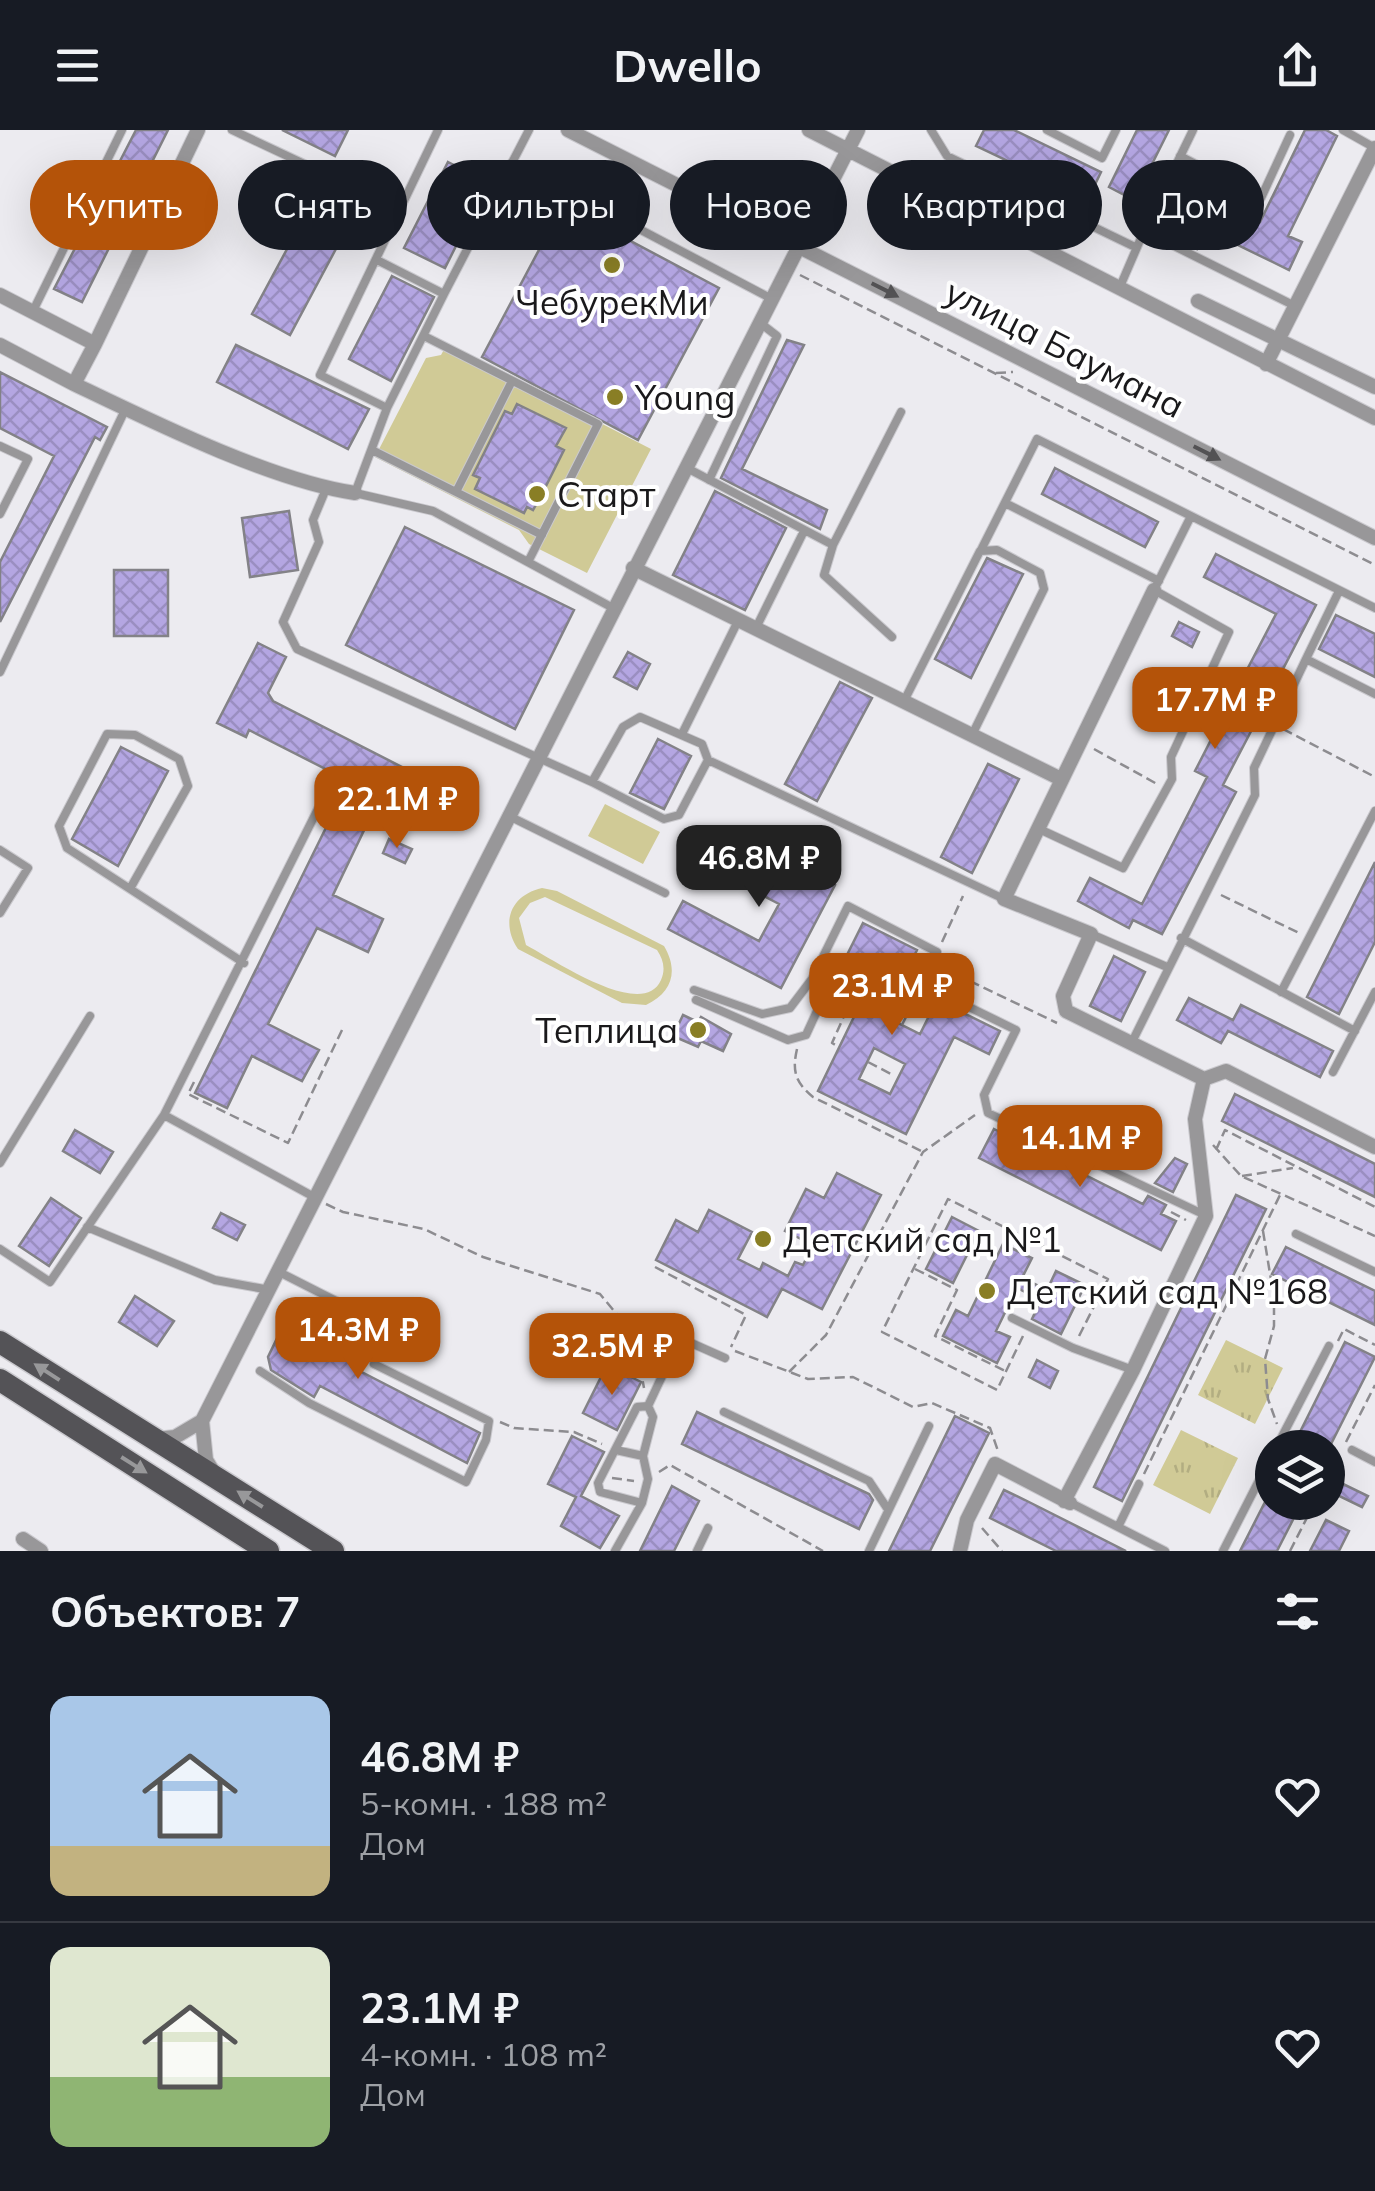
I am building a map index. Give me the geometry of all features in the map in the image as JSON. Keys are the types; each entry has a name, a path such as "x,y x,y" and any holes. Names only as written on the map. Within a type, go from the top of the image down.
{"main road":[{"path":"0,1342 333,1551"},
{"path":"0,1380 268,1551"}],"street":[{"path":"74,384 198,130"},
{"name":"улица Баумана","path":"568,130 670,181"},
{"path":"809,130 1375,418"},
{"path":"843,160 858,130"},
{"path":"1266,364 1375,148"},
{"path":"217,1478 206,1460 202,1421 796,250"},
{"name":"улица Баумана","path":"806,250 1375,538"},
{"path":"0,295 95,344"},
{"path":"1198,302 1375,387"},
{"path":"0,345 126,409 326,489 355,494"},
{"path":"633,568 1061,779"},
{"path":"1156,586 1004,899 1091,934 1062,1004 1066,1010 1204,1080 1226,1071 1375,1147"},
{"path":"960,1551 967,1520 995,1464 1068,1502 1203,1222 1196,1119 1204,1080"},
{"path":"153,1439 175,1436 202,1421"},
{"path":"23,1539 41,1551"}],"lane":[{"path":"33,311 122,130"},
{"path":"232,130 295,160"},
{"path":"407,195 438,130"},
{"path":"513,160 529,130"},
{"path":"930,130 946,156 1122,241"},
{"path":"1046,130 1102,158 1116,130"},
{"path":"1178,160 1194,130"},
{"path":"1180,156 1261,198 1291,132 1280,130"},
{"path":"1343,130 1375,148"},
{"path":"650,234 772,298"},
{"path":"381,250 320,375 387,408"},
{"path":"467,250 387,408 355,494 433,511 613,608"},
{"path":"1119,290 1134,250"},
{"path":"1184,250 1295,306"},
{"path":"376,260 444,294"},
{"path":"709,480 777,336 759,322"},
{"path":"424,336 598,424 528,562"},
{"path":"456,492 512,381"},
{"path":"0,672 126,409"},
{"path":"892,637 824,575 833,545 901,412"},
{"path":"903,703 1038,439 1375,608"},
{"path":"0,446 28,459 0,514"},
{"path":"372,450 542,536"},
{"path":"685,467 833,545"},
{"path":"326,489 313,520 319,542 283,622 297,649 672,820 708,760 705,746 650,718 630,721 592,782"},
{"path":"1004,503 1156,586 1229,632 1171,757 1172,780 1123,868 1037,828"},
{"path":"1156,586 1191,516"},
{"path":"755,630 804,530"},
{"path":"972,735 1044,589 1040,573 997,550 982,548"},
{"path":"1131,1044 1255,795 1254,768 1340,591"},
{"path":"682,734 738,621"},
{"path":"1306,659 1375,694"},
{"path":"1210,679 1236,692"},
{"path":"1264,707 1278,714"},
{"path":"131,887 188,786 179,759 134,735 108,734 59,826 67,848 244,963"},
{"path":"708,760 1004,899"},
{"path":"0,1248 50,1282 164,1116 328,790"},
{"path":"1282,992 1375,811"},
{"path":"507,815 665,893"},
{"path":"0,850 28,868 0,913"},
{"path":"812,979 829,985 806,1035 788,1040 695,995 762,1014 778,1014 790,1008 812,979 848,906 937,952 922,984 1016,1030 984,1095 988,1113 1203,1222"},
{"path":"1091,934 1167,968"},
{"path":"1181,938 1355,1031"},
{"path":"1332,1072 1375,992"},
{"path":"0,1162 90,1016"},
{"path":"164,1116 316,1198"},
{"path":"87,1226 214,1280 270,1290"},
{"path":"1296,1234 1375,1272"},
{"path":"279,1272 422,1345"},
{"path":"1012,1318 1072,1348 1134,1370"},
{"path":"260,1372 309,1403 466,1482 486,1440 488,1420 374,1364 390,1329"},
{"path":"648,1406 680,1338 725,1358"},
{"path":"1285,1430 1332,1345"},
{"path":"642,1503 600,1492 602,1475 637,1407 648,1406"},
{"path":"615,1551 642,1503 648,1480 643,1456 654,1418 648,1406"},
{"path":"724,1412 869,1481 887,1508"},
{"path":"870,1551 929,1426"},
{"path":"616,1450 629,1456 643,1456"},
{"path":"1352,1450 1375,1462"},
{"path":"1118,1527 1139,1484"},
{"path":"1223,1551 1255,1488"},
{"path":"1068,1502 1165,1551"},
{"path":"697,1551 708,1528"}],"path":[{"path":"787,268 1375,565"},
{"path":"1163,459 1170,446"},
{"path":"1274,724 1375,776"},
{"path":"1078,740 1167,790"},
{"path":"1207,888 1309,938"},
{"path":"937,952 963,896"},
{"path":"902,1025 922,984"},
{"path":"829,985 854,996 832,1043 839,1048"},
{"path":"197,1076 188,1094 288,1143 343,1028"},
{"path":"806,1035 796,1050 793,1070 798,1084 813,1097 923,1152"},
{"path":"868,1062 893,1076"},
{"path":"790,1372 826,1335 923,1152 974,1118 984,1095"},
{"path":"1215,1151 1225,1130 1375,1207"},
{"path":"1210,1135 1215,1151 1241,1176 1375,1236"},
{"path":"1241,1176 1298,1167"},
{"path":"1139,1484 1280,1195"},
{"path":"316,1198 343,1212 424,1230 483,1257 600,1294 634,1335 648,1406"},
{"path":"1028,1326 996,1390 882,1332 948,1200 1108,1279 1072,1348"},
{"path":"1169,1212 1203,1222"},
{"path":"1263,1230 1274,1298 1274,1326 1265,1359 1268,1400 1280,1430"},
{"path":"654,1267 746,1315 730,1350 808,1378 853,1377 913,1407 932,1402 990,1428 1002,1468"},
{"path":"914,1269 957,1290 934,1336 1006,1371"},
{"path":"1332,1345 1344,1329 1375,1345"},
{"path":"1345,1444 1375,1385"},
{"path":"488,1420 514,1428 574,1432 616,1450"},
{"path":"602,1475 648,1480 670,1465 823,1551"},
{"path":"1290,1551 1306,1520"},
{"path":"980,1526 1002,1551"}],"green space":[{"name":"Старт","path":"447,344 651,449 587,573 529,544 519,530 375,457 426,358 441,355"},
{"path":"605,804 660,832 643,864 588,836"},
{"path":"542,888 557,891 664,946 672,972 667,988 646,1005 622,1003 518,949 510,929 512,911 531,892","holes":["545,897 657,950 663,972 651,991 618,991 597,984 526,945 519,918 530,903"]},
{"path":"1226,1340 1283,1368 1255,1424 1198,1395"},
{"path":"1181,1430 1238,1458 1210,1514 1153,1485"}],"building":[{"path":"136,130 168,130 153,160 121,160"},
{"path":"282,130 348,130 335,156"},
{"path":"984,130 1014,130 1076,160 1006,160 976,146"},
{"path":"1137,130 1169,130 1154,160 1122,160"},
{"path":"1305,130 1326,130 1337,136 1288,236 1302,242 1289,270 1248,250 1264,250 1264,214"},
{"path":"1122,161 1122,194 1109,187"},
{"path":"427,203 427,250 454,250 445,268 407,249"},
{"path":"74,250 108,250 82,302 54,289"},
{"path":"287,250 335,250 290,335 252,314"},
{"path":"539,250 648,250 719,288 638,440 482,357"},
{"path":"392,276 434,297 391,381 349,359"},
{"path":"787,340 804,345 742,469 827,510 820,529 721,478"},
{"path":"236,345 369,409 348,449 217,382"},
{"path":"0,372 107,427 100,440 95,437 0,622 0,562 54,456 0,428"},
{"path":"517,404 566,428 556,446 564,450 533,510 527,507 524,513 475,489 480,478 473,475 505,411 512,414"},
{"path":"1055,468 1158,522 1145,547 1042,494"},
{"path":"715,491 786,528 745,610 673,575"},
{"path":"289,511 298,570 250,577 242,518"},
{"path":"405,527 574,610 515,729 346,645"},
{"path":"1216,554 1316,605 1267,700 1256,705 1260,714 1223,785 1236,792 1162,934 1133,920 1129,928 1078,901 1090,878 1142,904 1207,777 1195,771 1232,699 1243,695 1239,685 1276,614 1204,577"},
{"path":"987,558 1023,574 971,678 935,659"},
{"path":"114,570 168,570 168,636 114,636"},
{"path":"1336,615 1375,634 1375,677 1319,649"},
{"path":"1179,622 1199,632 1192,647 1172,636"},
{"path":"258,643 286,657 268,693 273,701 445,789 429,822 380,797 333,895 383,919 368,952 317,928 268,1024 319,1050 302,1081 252,1056 227,1108 195,1093 349,781 249,730 246,737 217,723"},
{"path":"628,652 650,664 637,689 614,677"},
{"path":"840,682 872,698 817,801 785,784"},
{"path":"658,739 691,756 664,809 630,793"},
{"path":"121,747 168,771 118,866 72,839"},
{"path":"988,764 1019,779 972,873 941,857"},
{"path":"726,828 835,885 781,988 668,929 683,901 759,941 779,904 706,866"},
{"path":"389,839 412,849 405,863 383,853"},
{"path":"1375,862 1375,942 1339,1014 1307,997"},
{"path":"863,923 917,950 884,1016 920,1034 937,1000 1000,1031 989,1054 954,1037 906,1134 818,1091 867,990 837,975","holes":["874,1048 905,1064 890,1094 859,1079"]},
{"path":"1114,956 1145,972 1121,1021 1090,1006"},
{"path":"1189,998 1233,1020 1241,1005 1333,1051 1320,1077 1228,1031 1221,1043 1177,1020"},
{"name":"Теплица","path":"683,1015 698,1022 701,1017 731,1034 723,1051 701,1041 698,1047 673,1036"},
{"path":"1235,1094 1375,1164 1375,1197 1222,1121"},
{"path":"994,1129 1143,1204 1148,1196 1166,1205 1161,1214 1176,1221 1161,1250 979,1158"},
{"path":"75,1130 113,1152 100,1173 63,1151"},
{"path":"1175,1158 1187,1164 1173,1192 1155,1183"},
{"path":"837,1173 881,1195 822,1309 782,1289 767,1317 656,1260 676,1220 698,1232 709,1210 752,1232 738,1259 760,1270 763,1263 788,1276 795,1262 803,1265 813,1245 785,1231 806,1189 824,1198"},
{"path":"1236,1195 1266,1209 1122,1501 1094,1487"},
{"path":"51,1198 81,1218 49,1266 19,1246"},
{"path":"221,1213 245,1225 237,1240 213,1228"},
{"path":"952,1217 979,1231 953,1283 926,1269"},
{"path":"1003,1244 1032,1258 1022,1278 1047,1290 1056,1271 1085,1285 1061,1334 1032,1319 1041,1300 1017,1288 996,1331 1010,1337 997,1363 943,1336 956,1310 968,1316"},
{"path":"1286,1247 1375,1291 1375,1325 1272,1274"},
{"path":"135,1296 174,1321 157,1346 119,1322"},
{"path":"294,1303 364,1345 352,1367 480,1433 467,1463 320,1386 314,1397 271,1370 268,1357"},
{"path":"1345,1342 1375,1357 1338,1430 1301,1430"},
{"path":"1037,1360 1058,1371 1050,1388 1029,1377"},
{"path":"607,1365 641,1382 617,1430 583,1413"},
{"path":"697,1412 869,1494 873,1500 859,1529 682,1444"},
{"path":"955,1416 989,1433 930,1551 889,1551"},
{"path":"572,1436 604,1452 581,1496 619,1516 600,1548 561,1526 576,1497 548,1484"},
{"path":"1345,1485 1368,1496 1362,1507 1345,1499"},
{"path":"672,1486 699,1501 674,1551 640,1551"},
{"path":"1004,1490 1126,1551 1056,1551 990,1518"},
{"path":"1256,1520 1293,1520 1277,1551 1240,1551"},
{"path":"1326,1520 1349,1531 1339,1551 1310,1551"}],"place":[{"name":"ЧебурекМи","path":"612,265"},
{"name":"Young","path":"615,397"},
{"name":"Старт","path":"537,494"},
{"name":"Теплица","path":"698,1030"},
{"name":"Детский сад №1","path":"763,1239"},
{"name":"Детский сад №168","path":"987,1291"}]}
